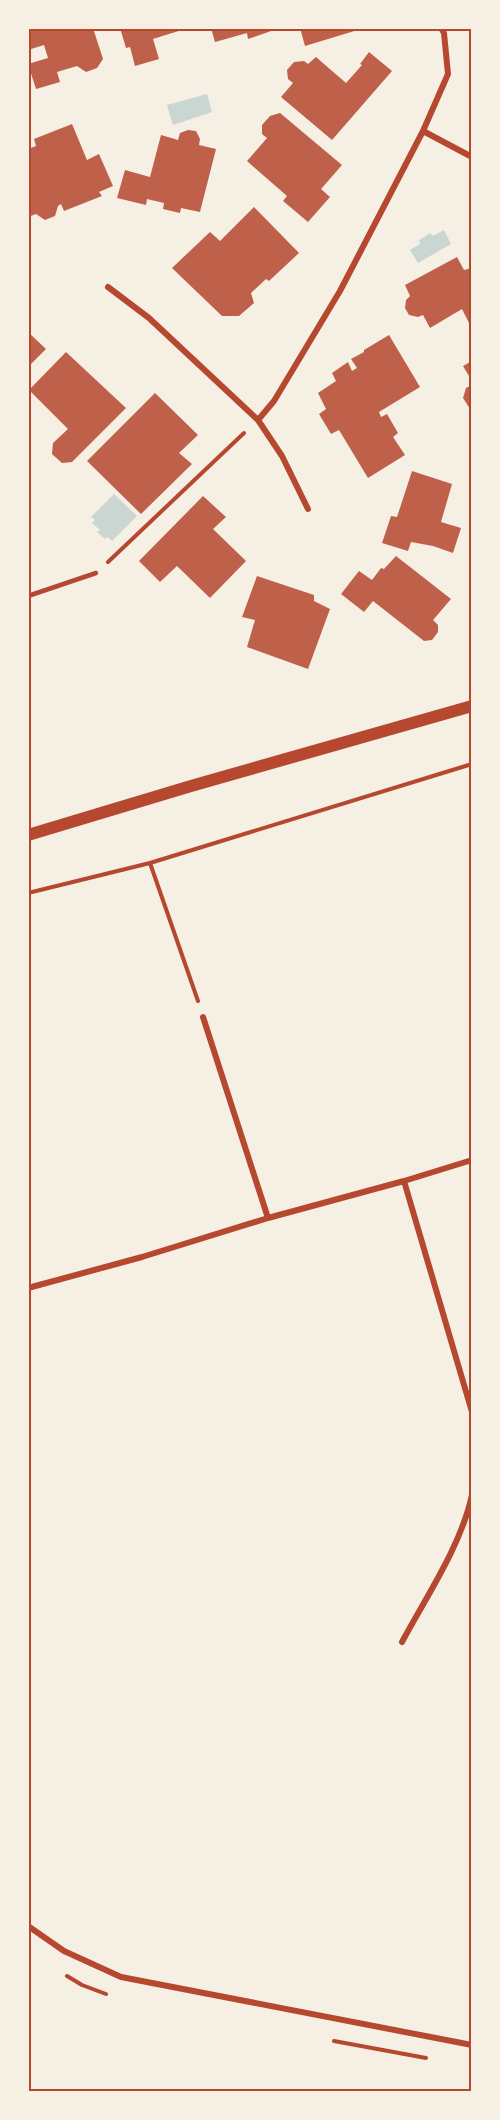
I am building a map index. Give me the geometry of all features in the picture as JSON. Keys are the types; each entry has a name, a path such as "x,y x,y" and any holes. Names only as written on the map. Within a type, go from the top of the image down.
{"main road":[{"path":"28,835 471,706"}],"street":[{"path":"258,420 274,401 340,291 423,131 448,74 444,33 441,28"},
{"path":"423,131 471,157"},
{"path":"108,287 149,318 258,420 282,456 308,509"},
{"path":"203,1017 268,1218"},
{"path":"28,1288 142,1257 471,1160"},
{"path":"404,1181 471,1412"},
{"path":"402,1642 449,1555 469,1506 471,1495"},
{"path":"28,1926 64,1951 121,1977 471,2045"}],"lane":[{"path":"28,596 96,573"}],"path":[{"path":"96,573 258,420"},
{"path":"28,893 150,862 471,764"},
{"path":"150,862 203,1017"}],"shaded area":[{"path":"207,94 212,112 173,125 167,105"},
{"path":"444,230 451,244 418,263 410,250 420,244 419,240 430,233 433,236"},
{"path":"114,494 137,516 112,541 108,537 105,539 97,532 100,530 92,523 95,520 91,517"}],"building":[{"path":"28,28 93,28 103,59 97,68 86,72 77,66 57,72 60,82 36,89 28,64 48,58 44,45 28,50"},
{"path":"120,28 185,29 153,39 159,59 135,66 130,47 126,48"},
{"path":"211,28 277,29 248,39 247,33 215,42"},
{"path":"300,28 361,28 361,29 305,46"},
{"path":"369,52 392,71 332,140 281,97 293,83 288,79 287,70 294,62 304,61 308,64 316,57 346,83 362,65 360,64"},
{"path":"280,113 342,165 321,189 330,197 308,222 283,201 287,196 247,161 267,138 262,134 262,125 270,116"},
{"path":"72,124 87,160 99,154 113,186 99,192 102,196 64,211 61,204 55,216 45,220 36,214 28,217 28,149 36,146 34,139"},
{"path":"188,130 196,131 200,139 199,145 216,149 200,212 181,208 180,213 163,209 164,203 147,199 146,205 117,198 125,170 150,177 161,135 178,140 180,133"},
{"path":"254,207 299,253 269,281 266,279 251,293 254,303 239,316 222,316 172,268 210,232 220,241"},
{"path":"457,257 464,270 472,268 472,329 462,309 430,328 423,315 418,317 409,315 405,308 406,300 410,296 405,285"},
{"path":"28,332 46,349 28,367"},
{"path":"389,335 420,387 379,412 381,417 387,414 398,433 393,437 405,455 368,478 339,430 331,434 319,414 326,409 318,393 336,381 332,373 348,362 352,371 357,368 351,359"},
{"path":"66,352 126,408 72,462 62,463 52,454 53,443 68,429 29,390"},
{"path":"472,361 472,381 463,366"},
{"path":"472,385 472,412 463,398 466,388"},
{"path":"155,393 198,435 179,453 192,464 141,514 87,461"},
{"path":"412,471 452,484 441,522 461,528 453,553 411,542 408,551 382,543 391,516 397,517"},
{"path":"203,496 226,517 213,529 246,561 210,598 177,566 160,582 139,561"},
{"path":"396,556 451,599 433,620 438,625 438,632 432,640 424,641 373,601 364,612 341,594 359,571 372,580 381,568 384,569"},
{"path":"257,576 314,595 314,601 330,609 308,669 247,647 255,620 242,617"}]}
